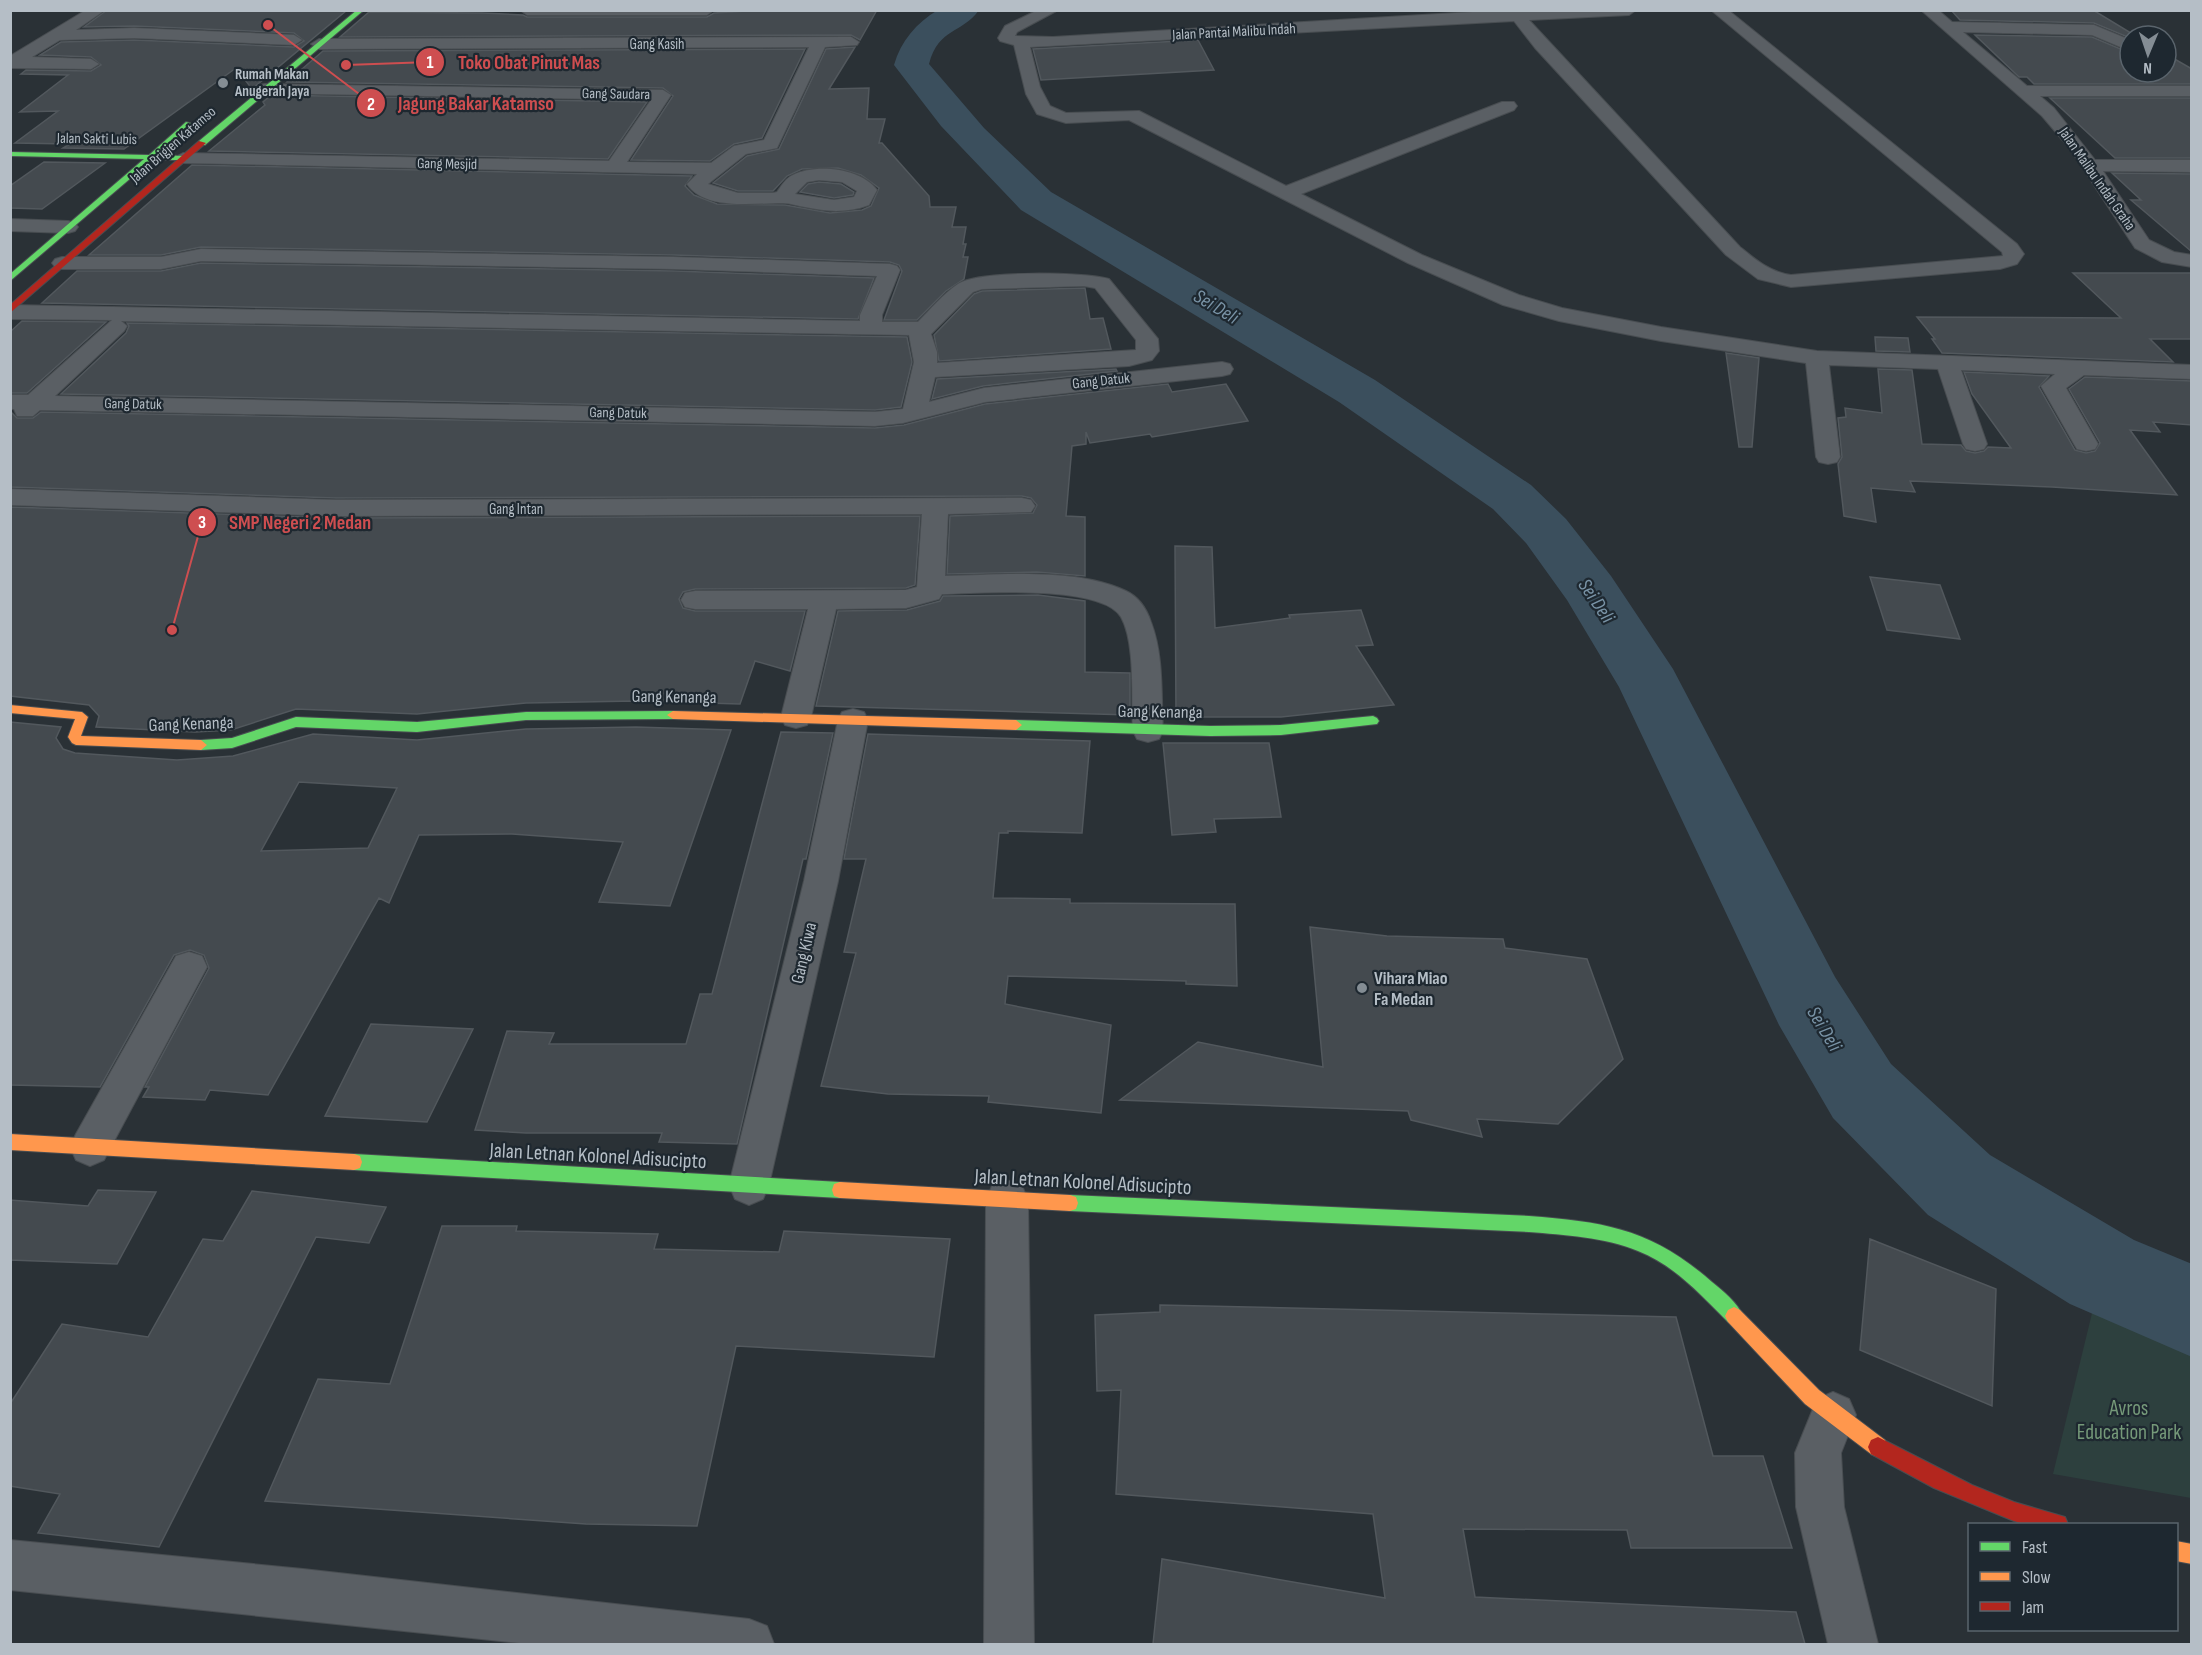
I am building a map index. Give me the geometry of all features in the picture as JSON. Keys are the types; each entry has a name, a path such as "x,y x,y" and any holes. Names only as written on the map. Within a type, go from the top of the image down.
{"main road":[{"name":"Jalan Brigjen Katamso","path":"10,311 183,158 362,10"},
{"path":"277,53 301,35"},
{"name":"Jalan Brigjen Katamso","path":"10,279 148,156 200,114"},
{"name":"Jalan Sakti Lubis","path":"10,154 183,158"},
{"name":"Gang Kenanga","path":"10,709 78,715 82,717 74,736 76,740 195,745 232,743 296,722 417,727 526,716 636,714 796,717 1148,731 1281,729 1373,721"},
{"name":"Jalan Letnan Kolonel Adisucipto","path":"10,1142 1007,1200 1529,1224 1600,1230 1644,1242 1698,1278 1789,1374 1833,1415 1881,1451 1945,1484 2055,1523"}],"street":[{"path":"12,62 98,10"},
{"path":"527,10 707,10"},
{"path":"1052,10 1006,32 1006,38 1021,42 1037,103 1047,115 1062,118 1133,115 1415,259 1511,300 1559,314 1661,334 1817,358 2192,372"},
{"name":"Jalan Pantai Malibu Indah","path":"1021,42 1516,14 1629,10"},
{"path":"1516,14 1541,45 1718,235 1755,271 1771,279 1791,281 2010,260 2014,254 2010,248 1718,10"},
{"name":"Jalan Malibu Indah Graha","path":"1928,10 2025,91 2064,130 2142,244 2169,258 2192,261"},
{"path":"1950,27 2094,30 2118,40"},
{"path":"58,35 301,35"},
{"name":"Gang Kasih","path":"319,44 851,42"},
{"path":"784,197 751,200 708,194 696,184 742,149 765,147 771,144 819,43"},
{"path":"12,62 91,64"},
{"name":"Gang Saudara","path":"265,89 667,90 614,167"},
{"path":"2025,91 2192,91"},
{"path":"1286,193 1508,106"},
{"name":"Gang Mesjid","path":"183,158 712,170"},
{"path":"2090,165 2192,166"},
{"path":"10,225 68,227"},
{"path":"62,263 161,263 201,255 674,263 890,270 871,315 871,327"},
{"path":"913,413 924,371 924,342 919,333 971,286 992,282 1084,280 1107,286 1147,339 1149,346 1144,355 1129,359 924,371"},
{"path":"10,311 923,329"},
{"path":"10,424 22,402 116,326"},
{"path":"1817,358 1828,457"},
{"path":"1947,363 1975,444"},
{"path":"2080,367 2053,386 2086,444"},
{"name":"Gang Datuk","path":"22,402 875,419 913,413 984,395 1222,369"},
{"name":"Gang Intan","path":"10,497 336,508 1022,506"},
{"path":"695,600 920,597 928,593 931,585 935,506"},
{"path":"931,585 1061,585 1095,591 1121,599 1130,608 1141,638 1148,731"},
{"path":"796,717 824,600"},
{"name":"Gang Kiwa","path":"749,1185 821,881 853,720"},
{"path":"90,1147 189,967"},
{"path":"1007,1200 1009,1644"},
{"path":"1833,1415 1818,1453 1820,1507 1853,1644"},
{"path":"10,1565 303,1594 748,1644"}],"green space":[{"name":"Avros Education Park","path":"2102,1272 2191,1311 2191,1498 2053,1474"}],"building":[{"path":"107,10 346,11 252,89 236,68 124,149 63,148 70,144 15,143 58,111 20,112 68,75 21,74 26,70 91,71 101,65 91,57 40,55 61,42 134,40 294,47 304,41 294,33 134,26 84,27"},
{"path":"877,10 860,40 851,35 340,37 369,12 482,13 527,17 707,17 714,13 747,11"},
{"path":"1951,10 2093,10 2118,25 2118,33 2094,23 1960,20"},
{"path":"1975,35 2092,37 2118,48 2118,84 2034,84 2027,77 2019,77"},
{"path":"1198,40 1214,70 1041,80 1033,49"},
{"path":"855,47 829,89 869,88 867,119 885,119 879,143 882,143 929,196 930,207 956,207 952,227 966,227 963,257 968,257 964,279 946,291 917,320 884,320 902,271 899,265 890,262 674,255 201,247 161,255 89,255 192,165 692,176 685,186 694,195 717,204 785,205 830,213 862,210 871,206 879,188 861,175 838,168 802,169 787,176 773,191 738,191 713,183 747,156 779,149 826,49"},
{"path":"805,49 762,138 734,144 710,161 631,160 673,96 663,88 287,82 323,51"},
{"path":"2178,61 2192,69 2192,84 2178,84"},
{"path":"271,95 647,102 608,159 209,151 265,105 263,102"},
{"path":"2050,98 2192,98 2192,158 2115,158"},
{"path":"44,162 105,163 42,209 10,208 10,186"},
{"path":"2112,173 2192,174 2192,252 2131,200 2141,200"},
{"path":"819,182 841,184 854,192 853,195 834,198 800,192 808,184"},
{"path":"201,263 674,271 874,278 858,319 42,303 77,271 161,271"},
{"path":"2073,273 2192,273 2192,339 2150,339 2173,362 1942,353 1932,339 1935,339 1917,317 2121,318"},
{"path":"1085,288 1090,319 1103,318 1111,349 939,361 934,335 974,294 982,291"},
{"path":"22,321 106,322 27,393 10,393 10,332"},
{"path":"127,323 907,337 912,362 901,407 875,410 61,394 126,333 129,326"},
{"path":"1875,337 1908,338 1910,352 1876,351"},
{"path":"1726,353 1759,358 1752,447 1739,447"},
{"path":"1116,369 1117,371 983,386 932,399 937,379"},
{"path":"1878,369 1912,370 1922,444 1961,445 1966,451 1975,453 1984,451 1988,447 2011,448 1972,394 1964,372 2049,376 2039,387 2075,450 2086,453 2095,451 2100,443 2069,389 2085,377 2192,381 2192,425 2153,422 2160,432 2130,430 2177,495 1910,481 1915,492 1871,488 1876,522 1844,516 1838,464 1842,457 1838,418 1846,417 1845,408 1882,413"},
{"path":"1168,384 1172,392 1226,384 1248,421 1152,437 1150,434 1090,443 1086,432 1086,444 1072,446 1066,516 1085,517 1085,576 1037,572 947,574 950,516 1033,513 1037,505 1031,498 1022,496 336,498 10,487 10,411 17,418 33,418 41,412 875,428 904,425 985,404"},
{"path":"10,507 336,518 920,516 915,585 906,588 695,589 683,592 679,599 683,608 695,611 805,611 790,671 755,661 740,704 636,701 526,703 417,714 296,709 231,730 195,732 96,727 99,716 89,705 10,696"},
{"path":"1175,546 1212,547 1215,628 1290,618 1289,615 1361,610 1373,645 1356,646 1394,705 1281,717 1176,717"},
{"path":"1870,577 1940,585 1960,639 1887,630"},
{"path":"1038,595 1085,601 1085,672 1130,673 1130,715 816,706 838,611 907,610 940,601 943,596"},
{"path":"10,722 61,727 56,738 63,749 75,753 177,760 233,756 313,734 417,740 526,729 636,727 731,730 670,906 599,902 623,842 512,834 419,835 389,903 379,898 268,1095 210,1090 205,1100 143,1097 149,1087 145,1087 209,968 204,955 190,950 174,955 100,1087 10,1085","holes":["299,782 397,788 368,848 261,851"]},
{"path":"781,732 833,733 806,859 803,859 737,1144 659,1142 662,1133 526,1133 475,1130 507,1031 554,1033 549,1044 686,1044 700,994 712,994"},
{"path":"868,734 1090,741 1082,833 1008,831 1008,833 999,833 993,898 1070,899 1070,903 1235,904 1237,986 1186,984 1186,981 1008,976 1005,1004 1111,1025 1101,1113 988,1102 989,1096 888,1094 821,1086 856,953 844,952 866,859 844,859"},
{"path":"1163,743 1269,743 1281,817 1214,819 1216,832 1172,835"},
{"path":"1310,927 1387,936 1503,939 1505,948 1587,959 1623,1059 1558,1124 1477,1119 1482,1137 1411,1120 1408,1111 1120,1100 1198,1042 1323,1067"},
{"path":"371,1024 473,1029 427,1122 325,1116"},
{"path":"98,1190 156,1192 117,1264 10,1260 10,1200 88,1206"},
{"path":"252,1191 386,1207 369,1243 316,1237 159,1547 38,1533 60,1494 10,1486 10,1404 62,1324 148,1337 203,1239 223,1241"},
{"path":"442,1226 517,1226 516,1231 658,1234 654,1249 779,1252 784,1231 950,1239 934,1357 736,1346 697,1526 586,1524 265,1501 318,1379 390,1384"},
{"path":"1870,1239 1996,1289 1992,1406 1860,1350"},
{"path":"1160,1305 1676,1317 1713,1456 1763,1456 1792,1548 1631,1548 1627,1530 1463,1529 1475,1597 1796,1612 1805,1644 1153,1644 1162,1559 1385,1598 1373,1514 1116,1494 1121,1390 1097,1391 1095,1315 1160,1312"}],"waterway":[{"name":"Sei Deli","path":"963,10 937,25 923,38 911,65 970,136 1036,201 1252,331 1357,391 1512,497 1546,531 1590,590 1650,685 1807,1001 1862,1091 1959,1185 2102,1272 2192,1311"}],"traffic: fast":[{"path":"202,143 361,10"},
{"path":"10,279 189,124"},
{"path":"10,154 183,158"},
{"path":"201,745 232,743 296,722 417,727 526,716 673,715"},
{"path":"1016,725 1210,731 1281,730 1373,721"},
{"path":"354,1162 840,1190"},
{"path":"1070,1203 1529,1224 1594,1231 1620,1236 1665,1255 1709,1291 1734,1316"}],"traffic: slow":[{"path":"10,709 78,715 82,717 74,737 76,740 201,745"},
{"path":"673,715 1016,725"},
{"path":"10,1142 354,1162"},
{"path":"840,1190 1070,1203"},
{"path":"1734,1316 1812,1397 1878,1447"},
{"path":"2178,1551 2192,1554"}],"traffic: jam":[{"path":"10,310 202,143"},
{"path":"1878,1447 1965,1493 2014,1512 2054,1523"}],"place":[{"name":"Jagung Bakar Katamso","path":"268,25"},
{"name":"Toko Obat Pinut Mas","path":"346,65"},
{"name":"Rumah Makan Anugerah Jaya","path":"223,83"},
{"name":"SMP Negeri 2 Medan","path":"172,630"},
{"name":"Vihara Miao Fa Medan","path":"1362,988"}]}
